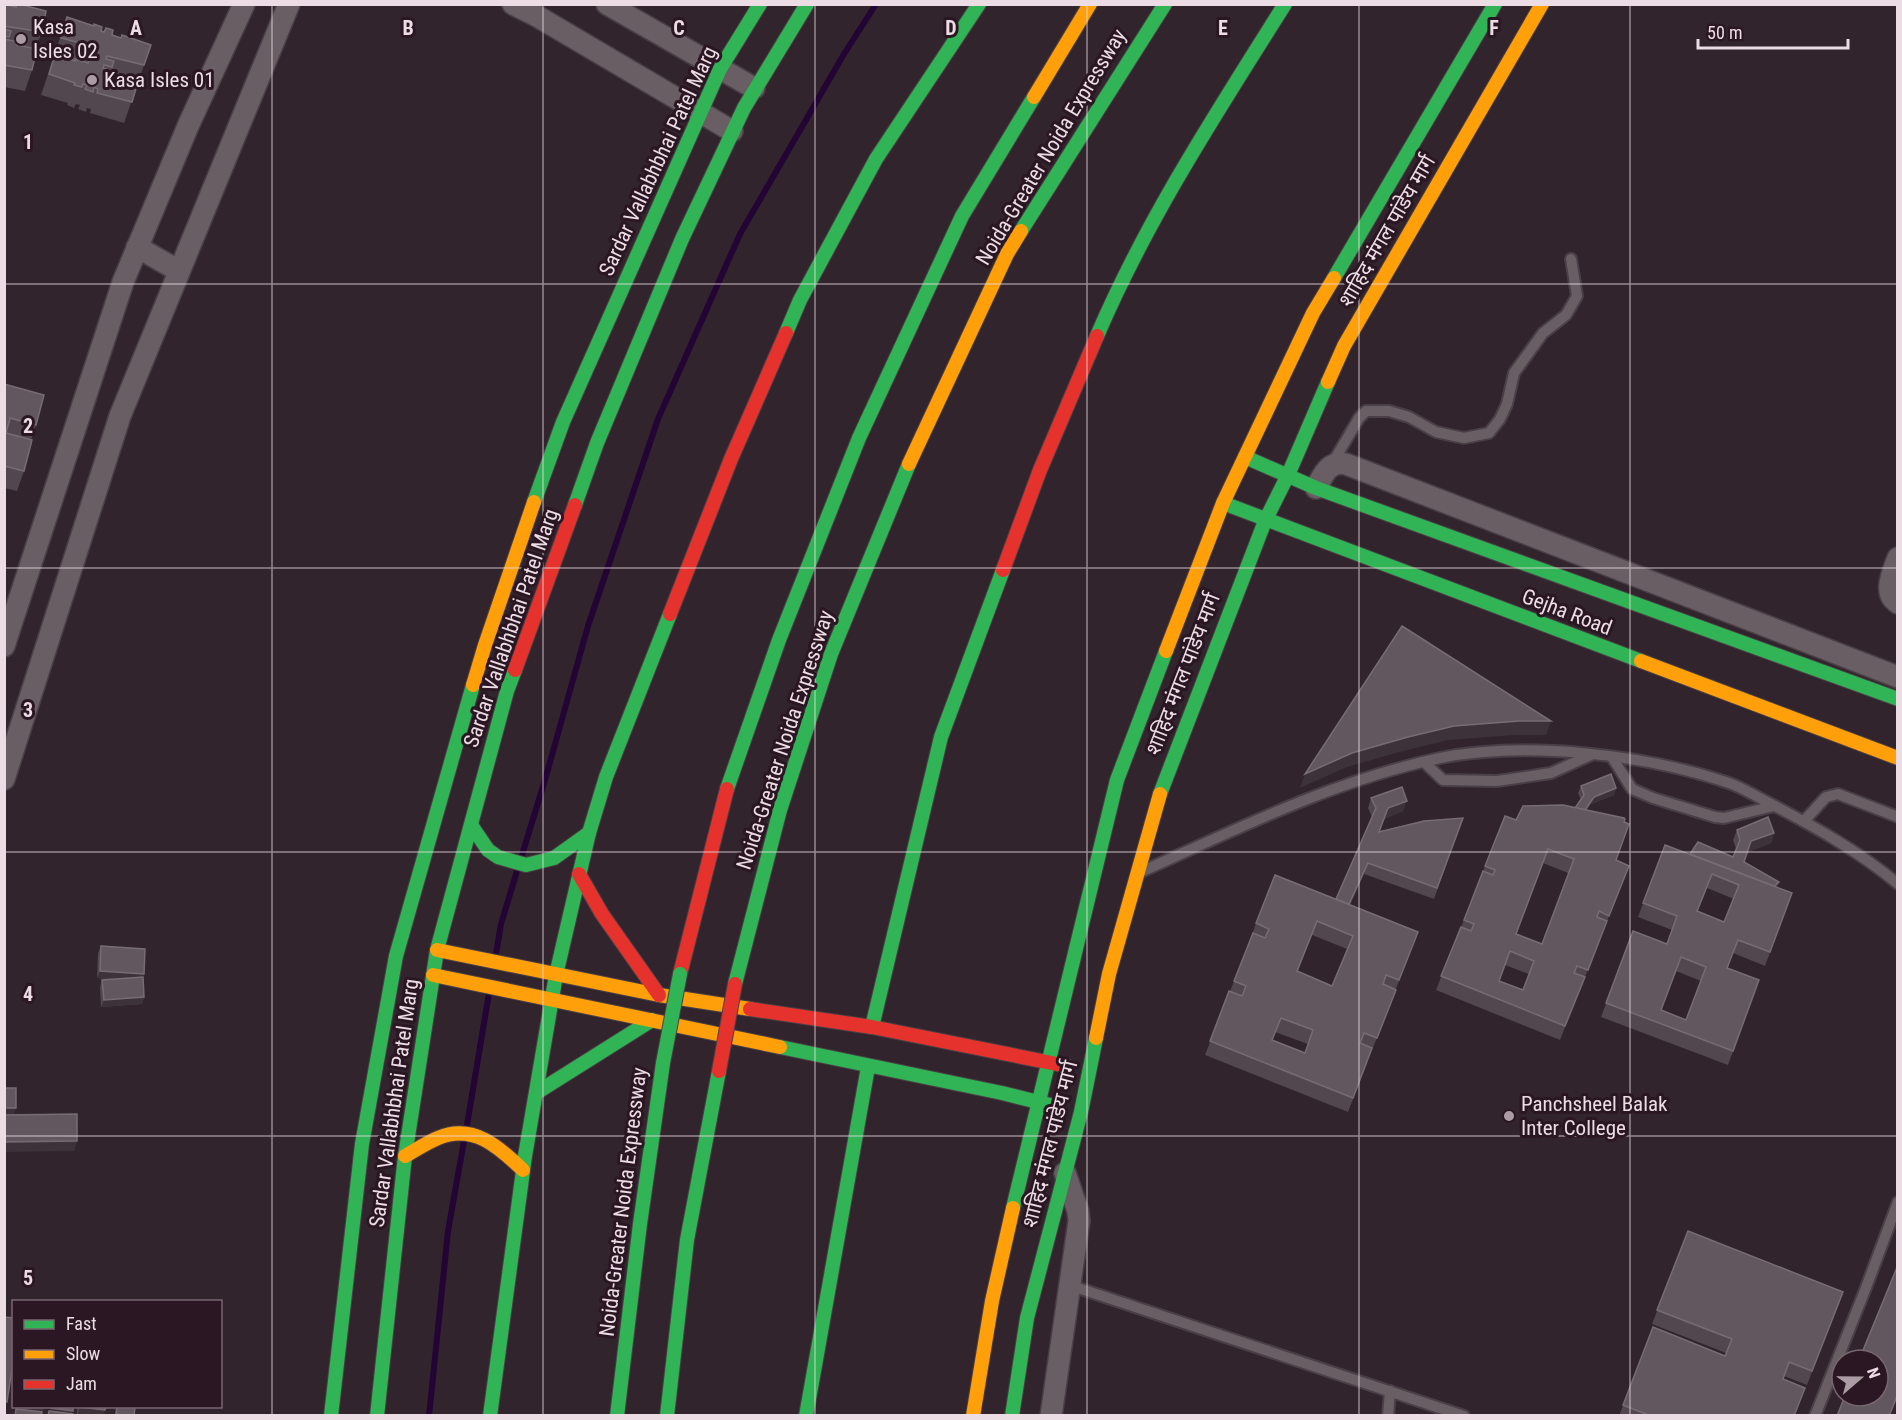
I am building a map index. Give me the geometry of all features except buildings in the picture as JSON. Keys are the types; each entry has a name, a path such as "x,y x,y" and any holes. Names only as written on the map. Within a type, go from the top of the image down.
{"main road":[{"name":"Sardar Vallabhbhai Patel Marg","path":"331,1416 362,1144 396,956 485,645 563,422 720,69 760,4"},
{"name":"Sardar Vallabhbhai Patel Marg","path":"377,1416 405,1156 437,950 507,691 597,443 682,239 754,88 807,4"},
{"path":"490,1416 523,1170 556,975 589,833 606,777 731,459 800,300 876,159 980,4"},
{"name":"Noida-Greater Noida Expressway","path":"617,1416 640,1224 663,1063 680,974 723,801 779,640 859,438 962,216 1090,4"},
{"name":"Noida-Greater Noida Expressway","path":"667,1416 687,1240 735,984 780,810 831,654 911,460 1007,254 1165,4"},
{"path":"872,1027 941,737 1040,470 1111,303 1183,166 1285,4"},
{"path":"973,1416 992,1301 1117,780 1223,503 1313,313 1495,4"},
{"name":"शाहिद मंगल पांडेय मार्ग","path":"1012,1416 1027,1318 1091,1071 1109,974 1163,784 1265,521 1288,476 1344,346 1542,4"},
{"name":"Gejha Road","path":"1245,457 1316,488 1898,699"},
{"name":"Gejha Road","path":"1223,503 1265,521 1898,758"},
{"path":"1713,632 1723,609"},
{"path":"471,825 488,850 498,857 526,865 554,858 589,833"},
{"path":"579,874 602,914 659,995"},
{"path":"437,950 659,995 872,1027 1091,1071"},
{"path":"433,975 1002,1093 1081,1112"},
{"path":"536,1093 652,1020"},
{"path":"806,1416 868,1067"},
{"path":"405,1156 442,1136 474,1133 497,1145 523,1170"}],"street":[{"path":"4,646 123,282 188,126 244,4"},
{"path":"4,779 120,416 289,4"},
{"path":"513,4 536,15 732,131"},
{"path":"607,4 754,88"},
{"path":"137,247 179,272"},
{"path":"1316,488 1326,470 1332,465 1346,464 1898,677"},
{"path":"1898,558 1889,587 1890,595 1898,603"},
{"path":"1051,1416 1079,1221 1078,1210 1065,1173"}],"lane":[{"path":"1332,465 1359,418 1366,411 1389,411 1410,417 1436,432 1464,438 1488,433 1500,419 1507,404 1514,373 1544,333 1566,315 1575,302 1577,296 1571,259"},
{"path":"1137,874 1330,789 1424,762 1467,753 1556,750 1670,766 1726,782 1804,821 1872,864 1898,884"},
{"path":"1424,762 1443,780 1490,782 1551,773 1592,754"},
{"path":"1612,757 1632,789 1694,811 1724,818 1774,806"},
{"path":"1804,821 1826,797 1838,794 1898,817"},
{"path":"1815,1416 1898,1202"},
{"path":"1069,1285 1464,1416"},
{"path":"1388,1416 1390,1391"}],"waterway":[{"path":"522,855 588,626 658,419 740,234 844,54 876,4"},
{"path":"496,954 501,924 517,871"},
{"path":"467,1125 489,993"},
{"path":"429,1416 448,1231 464,1141"}],"traffic: fast":[{"path":"534,502 563,422 720,69 760,4"},
{"path":"575,505 597,443 682,239 744,108 807,4"},
{"path":"786,333 800,300 876,159 979,4"},
{"path":"1021,231 1165,4"},
{"path":"1097,336 1138,250 1184,167 1285,4"},
{"path":"1334,278 1495,4"},
{"path":"727,789 779,640 859,438 962,216 1034,97"},
{"path":"1160,794 1265,521 1288,475 1328,382"},
{"path":"1245,457 1316,488 1898,699"},
{"path":"735,984 780,810 831,654 909,464"},
{"path":"1223,503 1641,661"},
{"path":"872,1027 941,737 1003,570"},
{"path":"490,1416 525,1156 556,975 589,833 606,777 670,614"},
{"path":"1013,1208 1117,780 1166,651"},
{"path":"377,1416 405,1156 437,950 507,691 515,670"},
{"path":"331,1416 362,1144 396,956 473,685"},
{"path":"471,825 488,850 498,857 526,865 554,858 589,833"},
{"path":"663,1063 680,974"},
{"path":"536,1093 652,1020"},
{"path":"1012,1416 1027,1318 1081,1112 1096,1038"},
{"path":"780,1047 1002,1093 1058,1107"},
{"path":"617,1416 640,1224 663,1063"},
{"path":"806,1416 868,1067"},
{"path":"667,1416 687,1240 719,1071"}],"traffic: slow":[{"path":"1034,97 1090,4"},
{"path":"1328,382 1344,346 1542,4"},
{"path":"909,464 1007,254 1021,231"},
{"path":"1166,651 1223,503 1313,313 1334,278"},
{"path":"473,685 534,502"},
{"path":"1641,661 1898,758"},
{"path":"1096,1038 1109,974 1160,794"},
{"path":"437,950 659,995 750,1009"},
{"path":"433,975 780,1047"},
{"path":"405,1156 438,1138 463,1133 474,1135 495,1146 523,1170"},
{"path":"973,1416 992,1301 1013,1208"}],"traffic: jam":[{"path":"670,614 731,459 786,333"},
{"path":"1003,570 1040,470 1097,336"},
{"path":"515,670 575,505"},
{"path":"680,974 727,789"},
{"path":"579,874 602,914 659,995"},
{"path":"719,1071 735,984"},
{"path":"750,1009 872,1027 1067,1066"}],"place":[{"name":"Kasa Isles 02","path":"21,39"},
{"name":"Kasa Isles 01","path":"92,80"},
{"name":"Panchsheel Balak Inter College","path":"1509,1116"}]}
